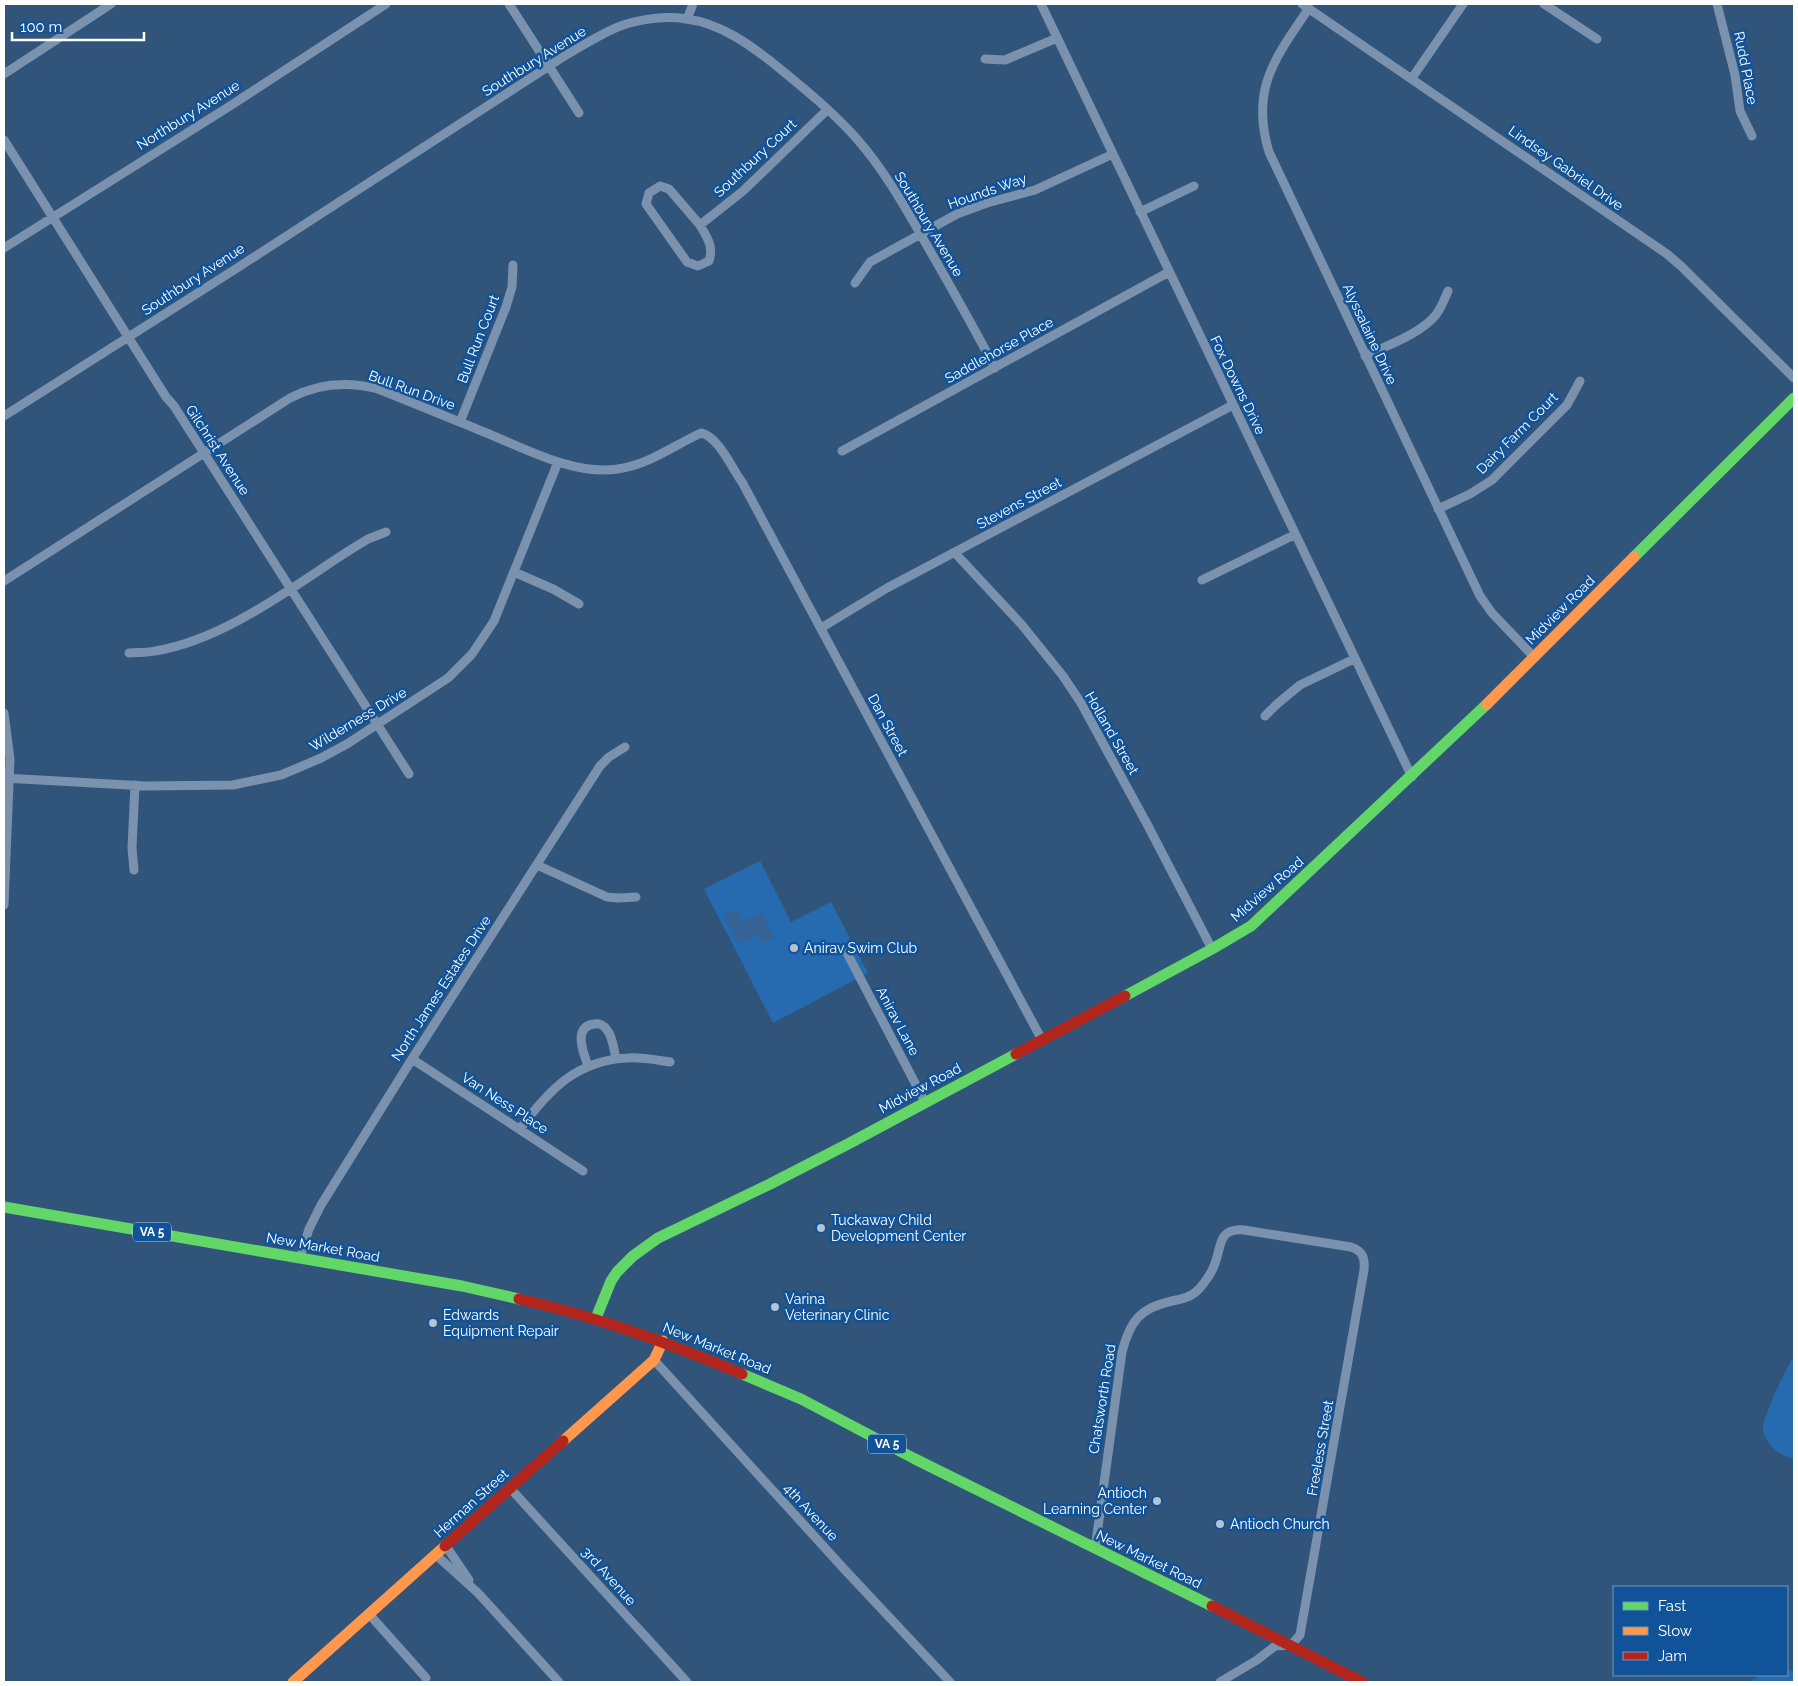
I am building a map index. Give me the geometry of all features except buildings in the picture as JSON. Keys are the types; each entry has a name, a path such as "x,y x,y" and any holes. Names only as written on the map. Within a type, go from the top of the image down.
{"street":[{"path":"4,74 112,4"},
{"name":"Northbury Avenue","path":"4,248 230,106 386,4"},
{"path":"510,4 578,113"},
{"path":"687,19 693,4"},
{"name":"Fox Downs Drive","path":"1041,4 1294,535 1412,777"},
{"path":"1412,78 1463,4"},
{"path":"1544,4 1597,39"},
{"name":"Rudd Place","path":"1718,4 1735,75 1740,111 1752,136"},
{"name":"Lindsey Gabriel Drive","path":"1305,6 1671,257 1794,378"},
{"name":"Alyssalaine Drive","path":"1305,6 1280,49 1266,83 1262,107 1264,132 1269,152 1485,604 1534,657"},
{"name":"Southbury Avenue","path":"4,416 550,66 610,30 647,20 673,18 704,23 731,34 768,59 827,110 856,139 886,177 996,368"},
{"path":"985,60 1005,60 1056,38"},
{"name":"Southbury Court","path":"700,225 743,191 827,110"},
{"name":"Gilchrist Avenue","path":"4,140 166,397 174,406 409,774"},
{"name":"Hounds Way","path":"856,283 870,262 958,214 987,203 1035,190 1113,154"},
{"path":"660,186 669,189 700,225 710,242 712,253 709,261 698,266 687,262 646,204 649,193 660,186"},
{"path":"1140,212 1194,186"},
{"name":"Bull Run Court","path":"460,422 506,307 512,287 513,265"},
{"name":"Saddlehorse Place","path":"842,451 1169,272"},
{"path":"1365,356 1424,325 1434,317 1448,291"},
{"name":"Dairy Farm Court","path":"1438,509 1470,494 1492,480 1567,405 1580,381"},
{"name":"Bull Run Drive","path":"4,581 290,398 312,388 325,385 351,384 378,389 558,462 584,469 616,470 644,462 699,434"},
{"name":"Midview Road","path":"596,1318 611,1281 617,1272 633,1256 658,1238 770,1184 1212,949 1251,926 1412,777 1794,398"},
{"name":"Stevens Street","path":"821,628 857,605 1233,406"},
{"name":"Dan Street","path":"699,434 707,434 716,441 742,482 1042,1040"},
{"name":"Wilderness Drive","path":"6,778 135,785 210,786 256,781 281,775 321,758 378,724 448,678 472,654 494,621 558,462"},
{"path":"129,653 154,652 191,642 225,628 368,539 386,532"},
{"path":"1202,580 1294,535"},
{"name":"Holland Street","path":"955,553 1022,625 1057,668 1081,703 1143,816 1212,949"},
{"path":"514,572 553,589 579,604"},
{"path":"1265,716 1300,685 1354,659"},
{"path":"4,713 9,747 6,778 4,905"},
{"name":"North James Estates Drive","path":"300,1258 315,1215 412,1059 600,766 625,746"},
{"path":"134,870 132,848 135,785"},
{"path":"537,865 607,897 636,897"},
{"name":"Anirav Lane","path":"847,953 925,1102"},
{"path":"588,1066 581,1038 582,1032 592,1024 603,1026 607,1030 616,1060"},
{"path":"520,1130 542,1100 556,1087 588,1066 628,1058 670,1062"},
{"name":"Van Ness Place","path":"412,1059 583,1171"},
{"name":"New Market Road","path":"4,1207 489,1292 596,1318 663,1341 801,1399 915,1459 1362,1682"},
{"name":"Chatsworth Road","path":"1095,1549 1122,1352 1129,1329 1136,1318 1150,1308 1183,1298 1198,1290 1211,1273 1224,1236 1230,1231 1244,1230 1351,1247 1361,1252"},
{"name":"Freeless Street","path":"1291,1645 1300,1635 1322,1515 1364,1270 1365,1259 1361,1252"},
{"name":"Herman Street","path":"293,1682 654,1360 663,1341"},
{"name":"4th Avenue","path":"654,1360 845,1570 950,1682"},
{"name":"3rd Avenue","path":"510,1488 687,1682"},
{"path":"446,1546 478,1593"},
{"path":"436,1555 478,1593 559,1682"},
{"path":"369,1614 426,1678"},
{"path":"1220,1682 1257,1660 1275,1646 1291,1645"}],"shaded area":[{"name":"Anirav Swim Club","path":"760,861 791,922 831,902 868,973 773,1023 704,889"},
{"path":"736,909 743,921 761,912 774,937 762,943 757,934 739,944 724,915"},
{"path":"1794,1356 1794,1459 1775,1450 1771,1446 1763,1431 1763,1425 1770,1405"},
{"path":"1788,1669 1794,1671 1794,1682 1748,1682 1760,1676 1788,1676"}],"traffic: fast":[{"path":"1634,557 1794,398"},
{"path":"1125,996 1251,926 1487,704"},
{"path":"596,1318 611,1281 617,1272 633,1256 658,1238 848,1144 1016,1054"},
{"path":"4,1207 462,1286 519,1299"},
{"path":"742,1374 801,1399 915,1459 1212,1606"}],"traffic: slow":[{"path":"1487,704 1634,557"},
{"path":"563,1441 654,1360 663,1341"},
{"path":"293,1682 445,1546"}],"traffic: jam":[{"path":"1016,1054 1125,996"},
{"path":"519,1299 577,1314 632,1332 742,1374"},
{"path":"445,1546 563,1441"},
{"path":"1212,1606 1362,1682"}],"place":[{"name":"Anirav Swim Club","path":"794,948"},
{"name":"Tuckaway Child Development Center","path":"821,1228"},
{"name":"Varina Veterinary Clinic","path":"775,1307"},
{"name":"Edwards Equipment Repair","path":"433,1323"},
{"name":"Antioch Learning Center","path":"1157,1501"},
{"name":"Antioch Church","path":"1220,1524"}]}
